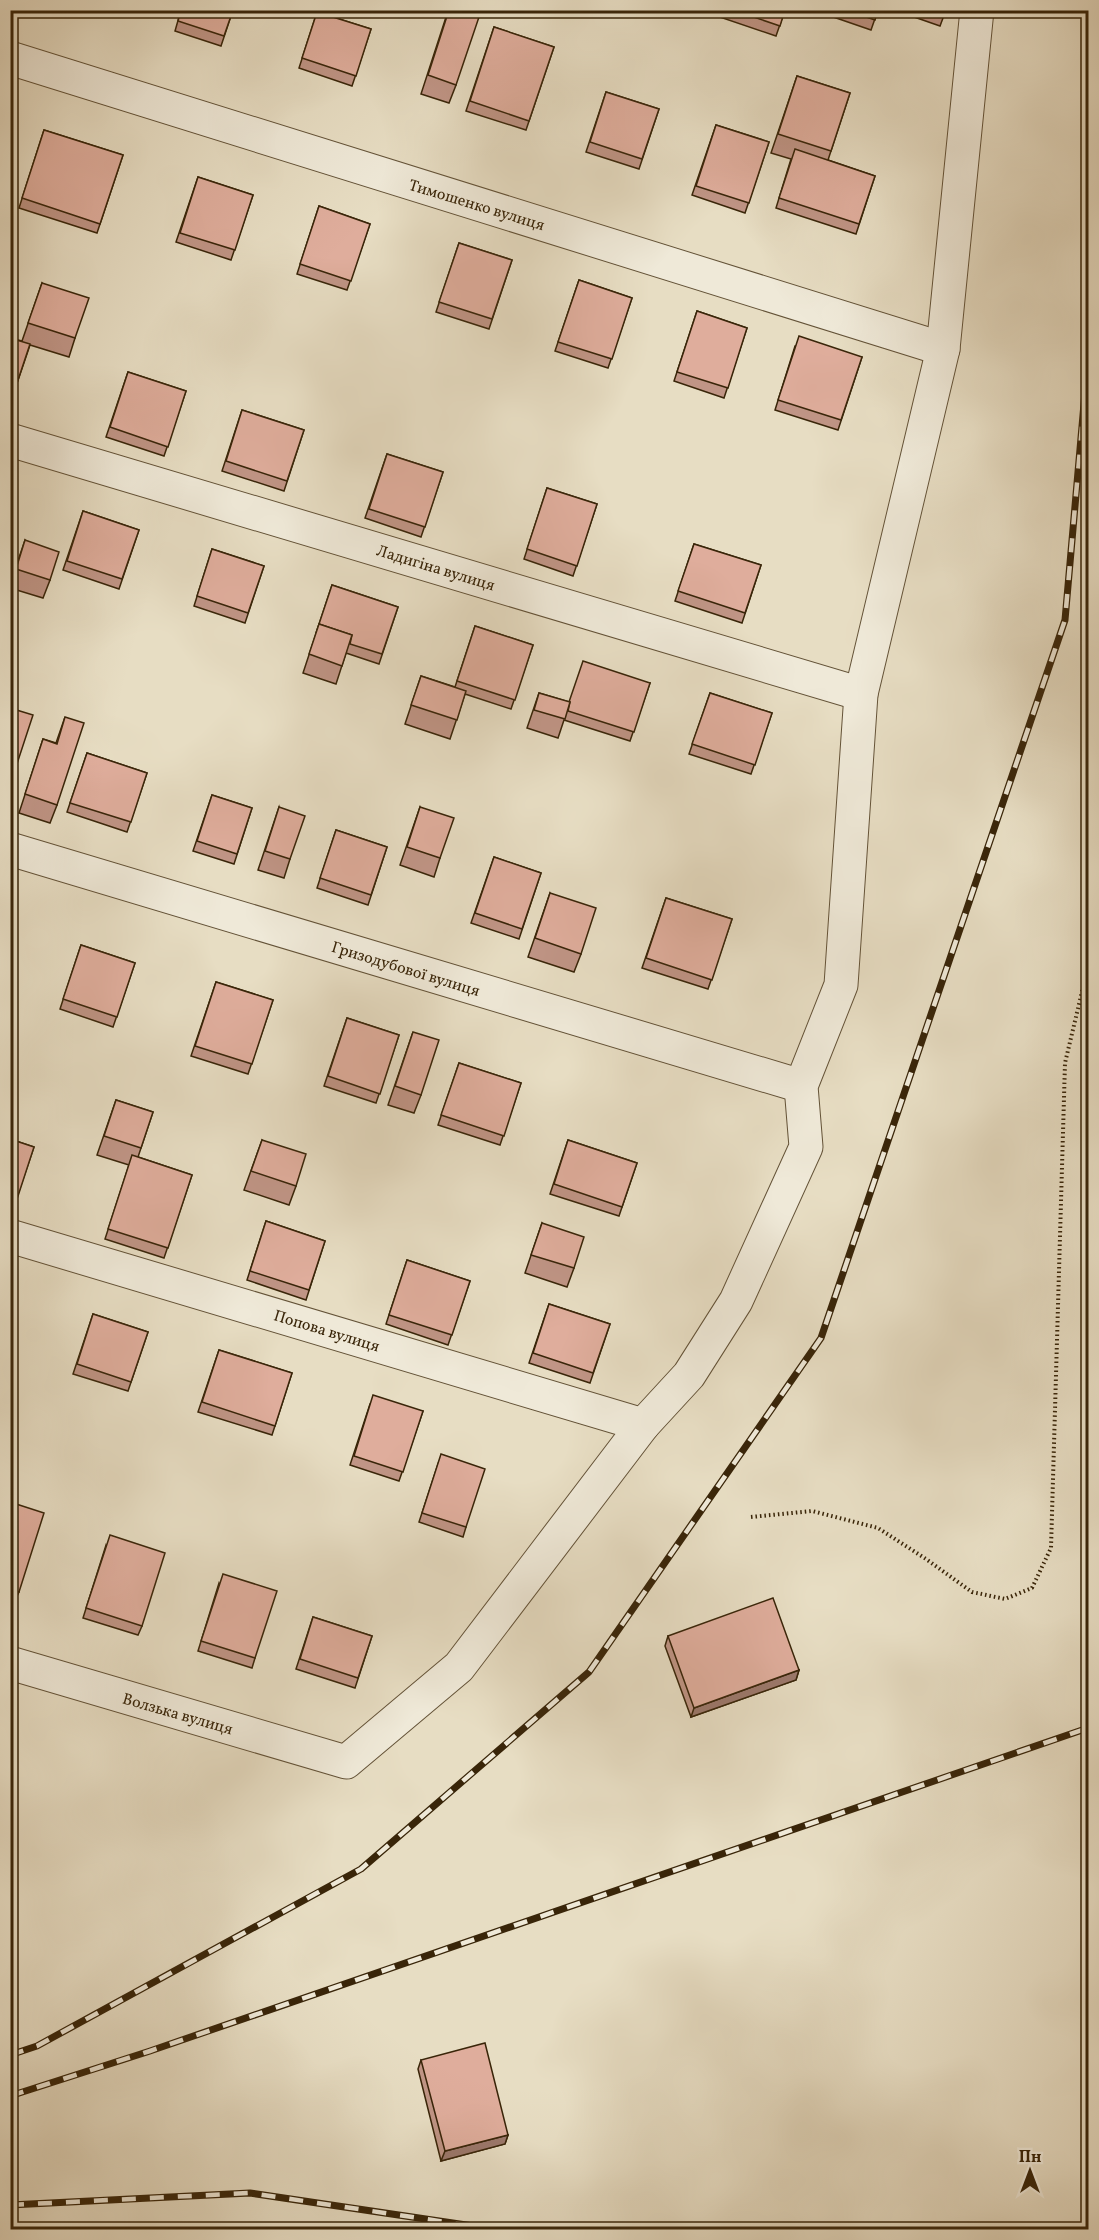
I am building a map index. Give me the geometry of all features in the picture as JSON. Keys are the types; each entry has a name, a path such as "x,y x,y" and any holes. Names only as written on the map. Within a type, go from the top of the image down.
{"street":[{"path":"643,1425 689,1375 736,1301 806,1147 801,1086 841,985 861,694 943,349 976,10"},
{"name":"Тимошенко вулиця","path":"10,58 943,349"},
{"name":"Ладигіна вулиця","path":"10,440 861,694"},
{"name":"Гризодубової вулиця","path":"10,849 801,1086"},
{"name":"Попова вулиця","path":"10,1236 643,1425"},
{"name":"Волзька вулиця","path":"10,1664 346,1762 459,1667 643,1425"}],"path":[{"path":"751,1517 812,1511 878,1528 926,1558 972,1592 1005,1599 1032,1588 1051,1548 1065,1063 1085,980 1089,916"}],"building":[{"path":"181,10 233,10 224,36 178,21"},
{"path":"449,10 458,10 479,17 456,85 428,75"},
{"path":"733,10 785,10 780,26"},
{"path":"846,10 878,10 875,20"},
{"path":"317,12 371,29 356,76 302,58"},
{"path":"494,27 554,47 529,121 470,101"},
{"path":"797,76 850,93 831,151 778,134"},
{"path":"606,92 659,109 642,159 590,142"},
{"path":"716,125 769,142 749,203 696,186"},
{"path":"44,130 123,155 100,224 22,198"},
{"path":"795,149 875,176 859,224 779,198"},
{"path":"198,177 253,195 235,250 180,233"},
{"path":"319,206 370,224 351,281 300,264"},
{"path":"459,243 512,260 492,319 439,302"},
{"path":"579,280 632,298 612,359 558,342"},
{"path":"42,283 89,298 75,338 28,323"},
{"path":"697,311 747,328 728,388 677,372"},
{"path":"799,336 862,357 841,420 778,400"},
{"path":"10,338 30,344 11,401 10,401"},
{"path":"128,372 186,391 168,447 110,427"},
{"path":"242,410 304,430 287,481 226,461"},
{"path":"387,454 443,472 425,527 369,509"},
{"path":"547,488 597,504 577,566 527,549"},
{"path":"83,511 139,530 122,579 67,561"},
{"path":"25,540 59,552 50,580 16,569"},
{"path":"694,544 761,565 745,613 678,591"},
{"path":"212,549 264,566 248,613 197,596"},
{"path":"332,585 398,607 382,654 350,644 352,635 319,624"},
{"path":"319,624 352,635 342,666 309,654"},
{"path":"475,626 533,645 515,700 457,681"},
{"path":"583,661 650,683 634,732 568,711"},
{"path":"421,676 466,691 457,720 411,705"},
{"path":"539,693 570,702 565,719 534,710"},
{"path":"710,693 772,713 755,765 692,744"},
{"path":"10,708 33,715 11,782 10,782"},
{"path":"65,717 84,723 57,805 25,794 43,739 57,744"},
{"path":"87,753 147,773 131,822 70,803"},
{"path":"212,795 252,808 237,854 197,841"},
{"path":"279,807 305,816 290,859 265,851"},
{"path":"420,807 454,818 440,858 407,847"},
{"path":"336,830 387,847 371,895 320,878"},
{"path":"494,857 541,873 522,929 475,913"},
{"path":"550,893 596,908 581,954 535,938"},
{"path":"666,898 732,919 712,980 646,958"},
{"path":"81,945 135,963 117,1017 63,999"},
{"path":"216,982 273,1000 252,1064 195,1046"},
{"path":"347,1018 399,1035 380,1094 328,1076"},
{"path":"413,1032 439,1040 421,1095 395,1086"},
{"path":"459,1063 521,1083 504,1136 441,1115"},
{"path":"116,1100 153,1112 141,1148 104,1136"},
{"path":"10,1139 34,1147 17,1199 10,1197"},
{"path":"262,1140 306,1154 296,1186 251,1171"},
{"path":"568,1140 637,1163 622,1207 554,1184"},
{"path":"132,1155 192,1175 168,1248 108,1229"},
{"path":"266,1221 325,1241 309,1290 250,1271"},
{"path":"542,1223 584,1237 574,1268 531,1255"},
{"path":"407,1260 470,1281 452,1335 389,1315"},
{"path":"549,1304 610,1324 593,1373 533,1353"},
{"path":"93,1314 148,1332 131,1382 77,1364"},
{"path":"219,1350 292,1373 275,1426 202,1402"},
{"path":"373,1395 423,1411 403,1472 354,1456"},
{"path":"441,1454 485,1469 466,1527 422,1513"},
{"path":"10,1502 44,1513 19,1592 10,1589"},
{"path":"110,1535 165,1553 142,1626 86,1608"},
{"path":"223,1574 277,1591 255,1658 201,1641"},
{"path":"773,1598 799,1670 694,1708 668,1636"},
{"path":"313,1617 372,1636 358,1678 300,1659"},
{"path":"485,2043 508,2135 445,2151 421,2060"}],"railway":[{"path":"10,2055 37,2046 361,1869 589,1672 821,1338 1065,620 1088,358"},
{"path":"10,2096 150,2051 1088,1728"},
{"path":"10,2205 250,2193 500,2230"}]}
